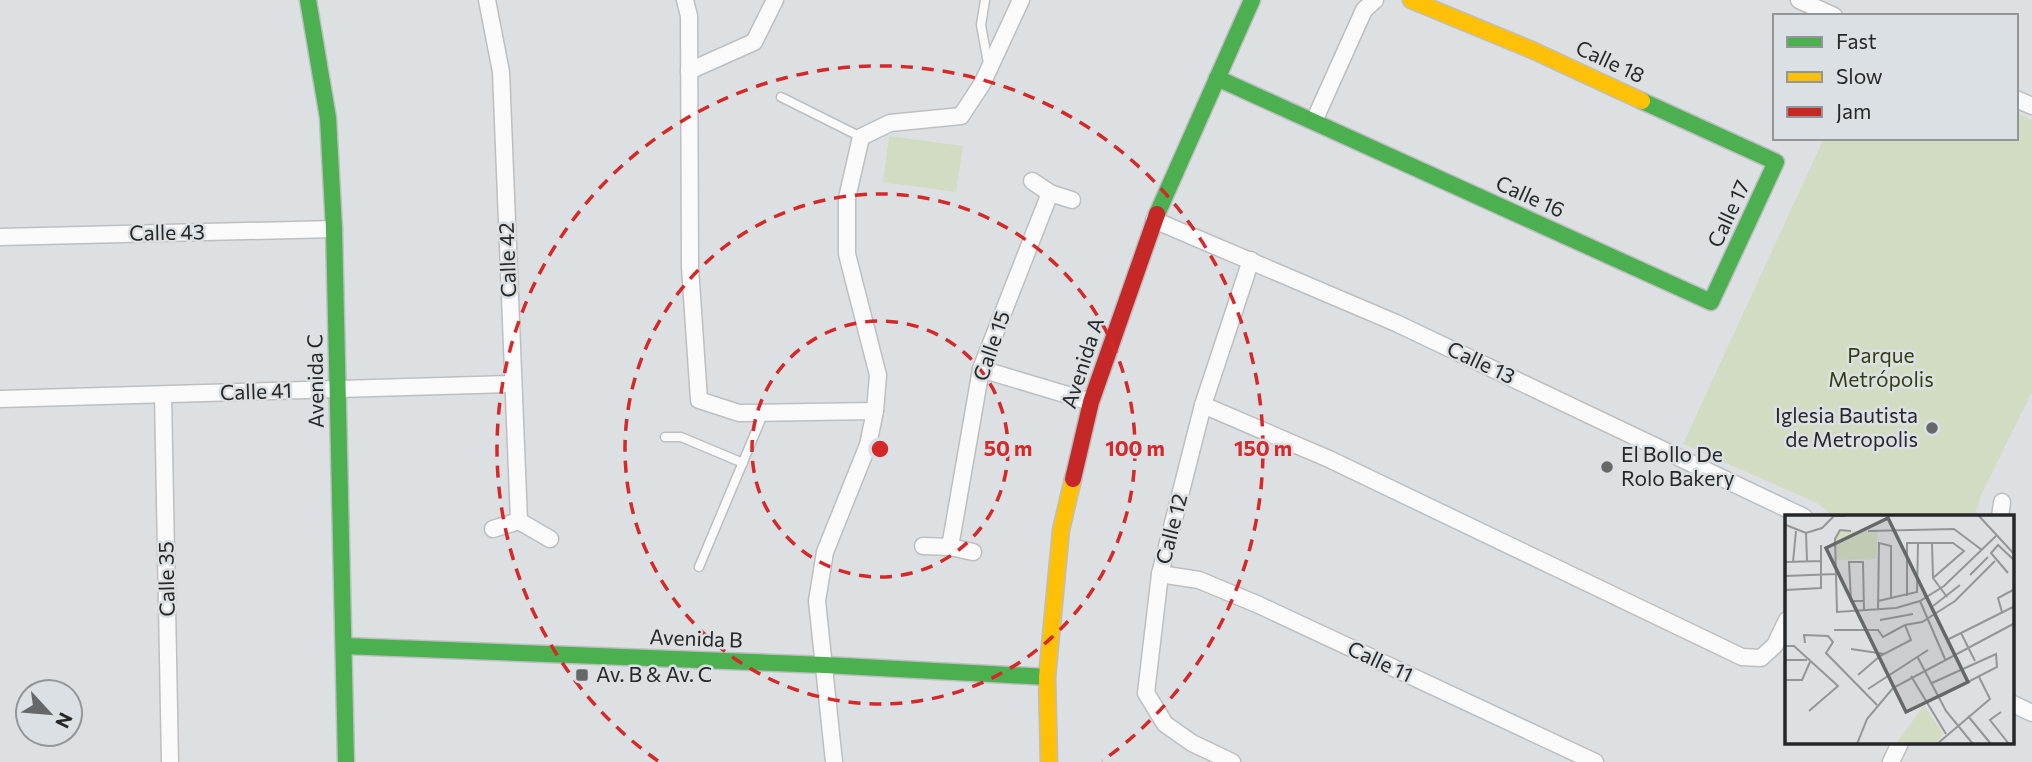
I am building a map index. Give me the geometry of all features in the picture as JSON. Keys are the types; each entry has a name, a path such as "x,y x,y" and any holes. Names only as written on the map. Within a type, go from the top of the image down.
{"street":[{"name":"Avenida C","path":"308,0 328,118 334,229 346,762"},
{"name":"Calle 42","path":"486,0 500,72 519,521"},
{"path":"685,0 689,16 690,267 699,400 739,413 875,411"},
{"path":"689,71 754,42 775,0"},
{"path":"834,762 817,601 825,552 868,445 875,411 878,375 847,254 847,198 861,137 890,123 961,116 982,84 1021,0"},
{"name":"Avenida A","path":"1049,762 1047,677 1061,530 1091,402 1154,220 1252,0"},
{"path":"1217,78 1314,121 1364,10 1375,0"},
{"path":"1799,0 1830,14"},
{"name":"Calle 18","path":"1418,3 1532,50 1776,162"},
{"name":"Calle 16","path":"1314,121 1711,302 1719,284"},
{"name":"Calle 17","path":"1719,284 1776,162"},
{"path":"1032,181 1050,193 1072,200"},
{"name":"Calle 15","path":"950,547 981,369 1050,193"},
{"name":"Calle 13","path":"1154,220 1396,323 1800,515"},
{"name":"Calle 43","path":"0,237 334,229"},
{"name":"Calle 12","path":"1232,762 1192,743 1165,724 1146,693 1160,574 1203,405 1251,260"},
{"path":"981,369 1091,402"},
{"name":"Calle 41","path":"0,399 513,384"},
{"name":"Calle 35","path":"163,395 170,762"},
{"path":"1203,405 1329,459 1742,657 1761,658 1775,645 1785,624"},
{"path":"493,529 519,521 550,539"},
{"path":"923,546 950,547 973,552"},
{"name":"Calle 11","path":"1160,574 1199,580 1259,605 1595,762"},
{"name":"Avenida B","path":"344,646 825,665 1047,677"},
{"path":"2014,704 2032,713"},
{"path":"1891,762 1900,744"}],"lane":[{"path":"985,0 981,25 989,70"},
{"path":"781,97 861,137"},
{"path":"699,567 764,412"},
{"path":"665,437 681,438 743,463"}],"green space":[{"name":"Parque Metrópolis","path":"2018,114 2032,120 2032,392 1981,495 1977,515 1832,515 1817,503 1683,444 1823,140 2018,140"},
{"path":"889,136 963,146 956,192 883,182"}],"traffic: fast":[{"path":"308,0 328,118 334,229 346,762"},
{"path":"1157,214 1252,0"},
{"path":"1217,78 1711,302 1776,162 1642,101"},
{"path":"344,646 825,665 1047,677"}],"traffic: slow":[{"path":"1411,0 1532,50 1642,101"},
{"path":"1049,762 1047,677 1061,530 1073,479"}],"traffic: jam":[{"path":"1073,479 1091,402 1157,214"}],"place":[{"name":"Iglesia Bautista de Metropolis","path":"1932,428"},
{"name":"El Bollo De Rolo Bakery","path":"1607,467"},
{"name":"Av. B & Av. C","path":"582,675"}]}
